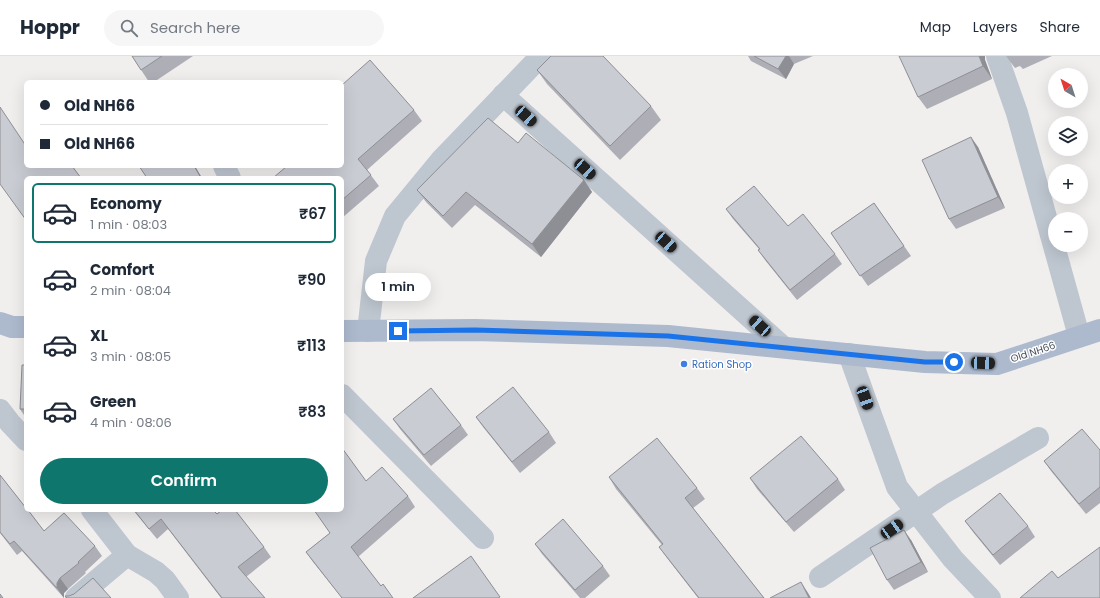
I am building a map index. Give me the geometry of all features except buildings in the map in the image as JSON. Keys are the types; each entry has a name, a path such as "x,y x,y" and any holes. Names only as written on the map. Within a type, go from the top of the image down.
{"main road":[{"path":"0,323 12,327 24,327"},
{"name":"Old NH66","path":"344,331 475,330 668,336 925,362 997,364 1100,330"}],"street":[{"path":"368,331 376,261 394,216 442,159 541,56"},
{"path":"997,56 1017,113 1079,336"},
{"path":"503,95 783,347"},
{"path":"849,354 897,487 953,559 990,598"},
{"path":"344,397 483,538"},
{"path":"0,410 24,438"},
{"path":"820,577 942,494 1038,438"},
{"path":"94,512 127,555 156,572 165,580 178,598"},
{"path":"76,598 127,555"}],"place":[{"name":"Ration Shop","path":"684,364"}],"route":[{"path":"398,331 475,330 668,336 925,362 954,362"}]}
